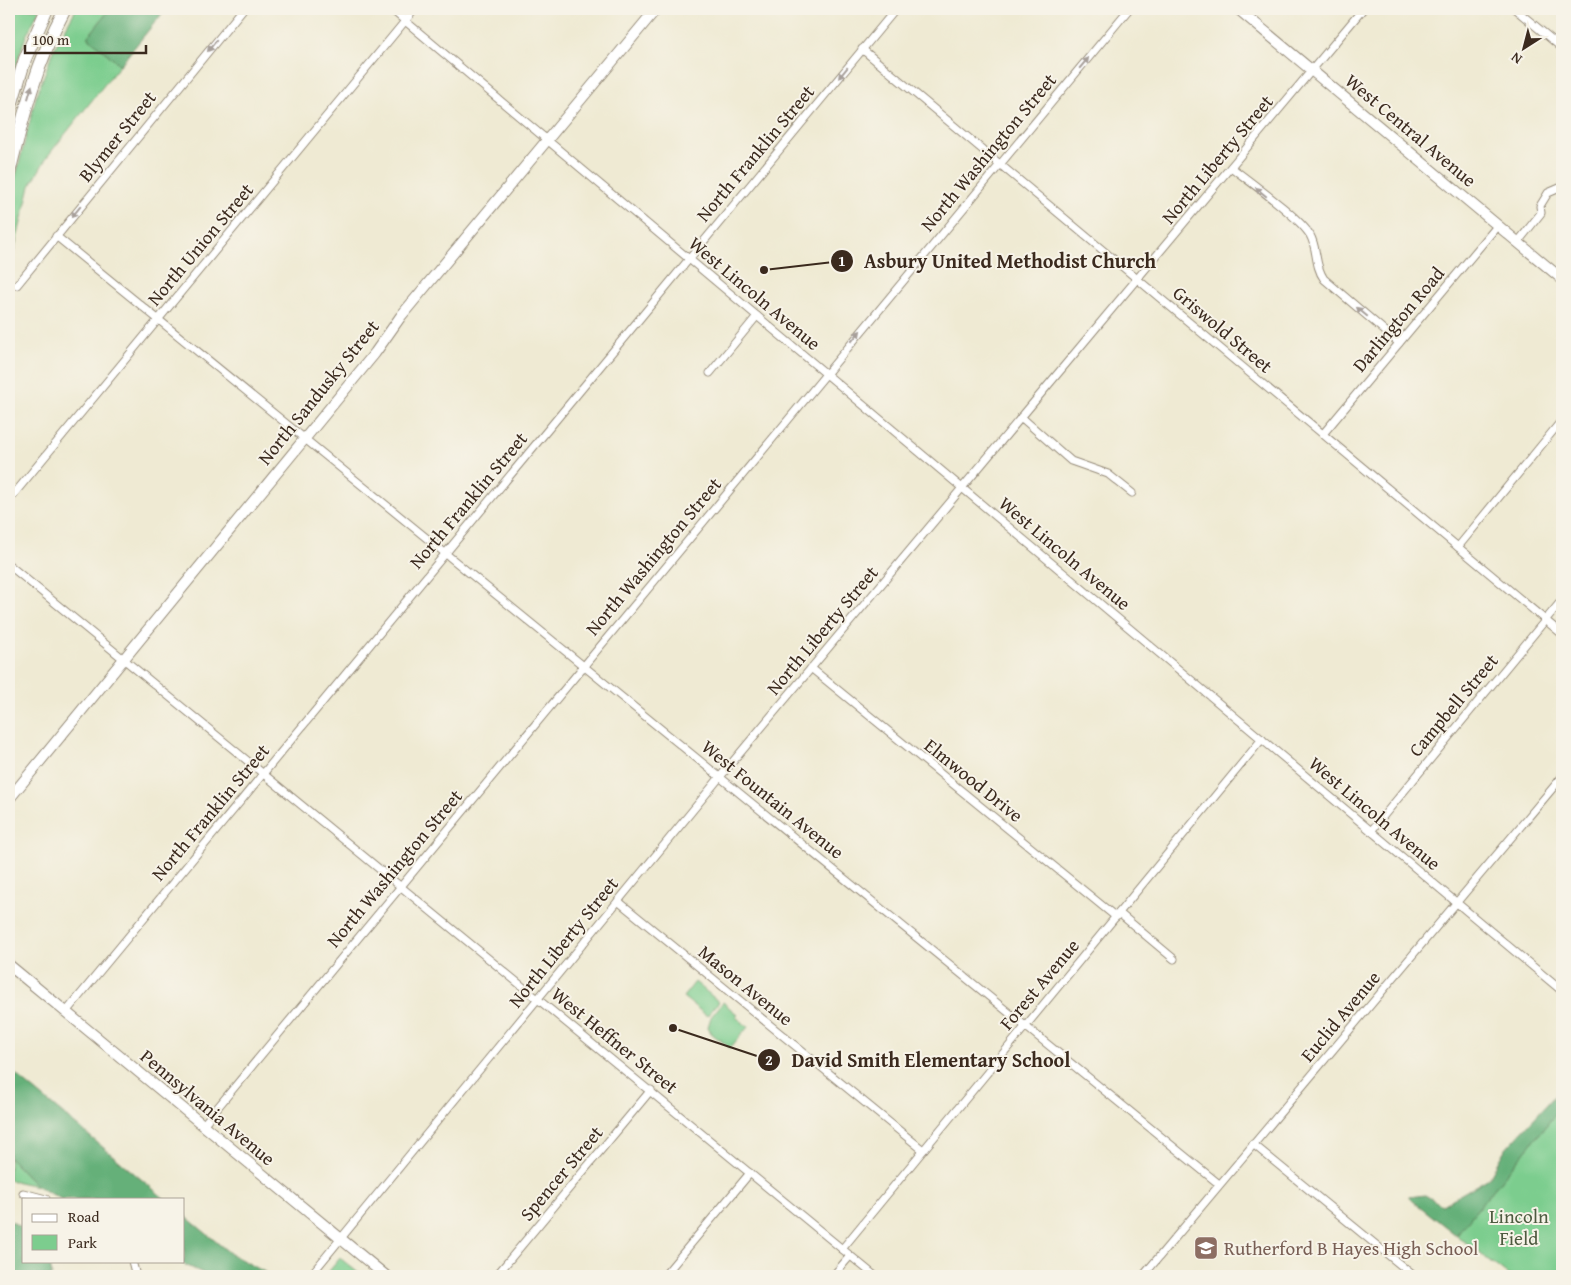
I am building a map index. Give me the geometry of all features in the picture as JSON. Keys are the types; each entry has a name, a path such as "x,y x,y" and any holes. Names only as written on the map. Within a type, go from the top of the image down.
{"highway":[{"path":"9,112 25,59 47,9"},
{"path":"9,173 33,84 44,52 65,9"}],"street":[{"name":"Blymer Street","path":"16,285 244,9"},
{"name":"West Lincoln Avenue","path":"391,9 1456,903 1561,988"},
{"name":"North Union Street","path":"9,500 415,9"},
{"name":"North Sandusky Street","path":"9,799 375,353 401,316 656,9"},
{"name":"North Franklin Street","path":"66,1012 896,9"},
{"name":"North Washington Street","path":"203,1125 825,373 1129,9"},
{"name":"West Central Avenue","path":"1238,9 1562,278"},
{"name":"North Liberty Street","path":"310,1276 720,777 1363,9"},
{"path":"1515,9 1562,48"},
{"name":"Griswold Street","path":"862,49 1562,634"},
{"path":"1231,167 1304,227 1312,241 1316,266 1324,279 1399,343"},
{"path":"1518,242 1541,213 1540,206 1548,193 1562,187"},
{"name":"Darlington Road","path":"1323,434 1498,226"},
{"name":"West Fountain Avenue","path":"56,236 1219,1184"},
{"path":"710,373 757,316"},
{"path":"1021,417 1071,461 1108,474 1132,493"},
{"path":"1458,547 1562,420"},
{"name":"West Heffner Street","path":"9,565 651,1090 875,1276"},
{"name":"Campbell Street","path":"1371,831 1562,600"},
{"name":"Elmwood Drive","path":"811,668 1174,959"},
{"name":"Forest Avenue","path":"842,1249 1262,739"},
{"name":"Euclid Avenue","path":"1143,1276 1562,777"},
{"name":"Mason Avenue","path":"618,901 923,1150"},
{"name":"Pennsylvania Avenue","path":"9,965 386,1276"},
{"name":"Spencer Street","path":"496,1276 651,1090"},
{"path":"1253,1144 1414,1276"},
{"path":"664,1276 750,1173"},
{"path":"23,1193 42,1198"},
{"path":"833,1276 850,1256"},
{"path":"132,1262 136,1276"}],"green space":[{"path":"9,9 40,9 26,36 9,86"},
{"path":"76,9 110,9 88,37 120,65 47,157 30,186 9,271 9,203 36,97 53,51"},
{"path":"110,9 166,9 120,65 88,37"},
{"path":"695,982 719,1002 707,1016 683,997"},
{"path":"723,1002 748,1027 730,1048 711,1033 708,1027 711,1017"},
{"path":"9,1069 164,1198 59,1198 37,1186 9,1157"},
{"path":"1562,1090 1562,1106 1456,1235 1408,1197 1425,1195 1442,1205 1489,1178 1504,1151"},
{"name":"Lincoln Field","path":"1562,1106 1562,1276 1509,1276 1456,1235"},
{"path":"9,1157 37,1186 9,1180"},
{"path":"185,1216 231,1254 272,1276 209,1276 179,1262 185,1262"},
{"path":"9,1220 22,1228 22,1262 49,1262 52,1276 9,1276"},
{"path":"340,1258 362,1276 325,1276"}],"place":[{"name":"Asbury United Methodist Church","path":"764,270"},
{"name":"David Smith Elementary School","path":"673,1028"},
{"name":"Rutherford B Hayes High School","path":"1206,1248"}]}
